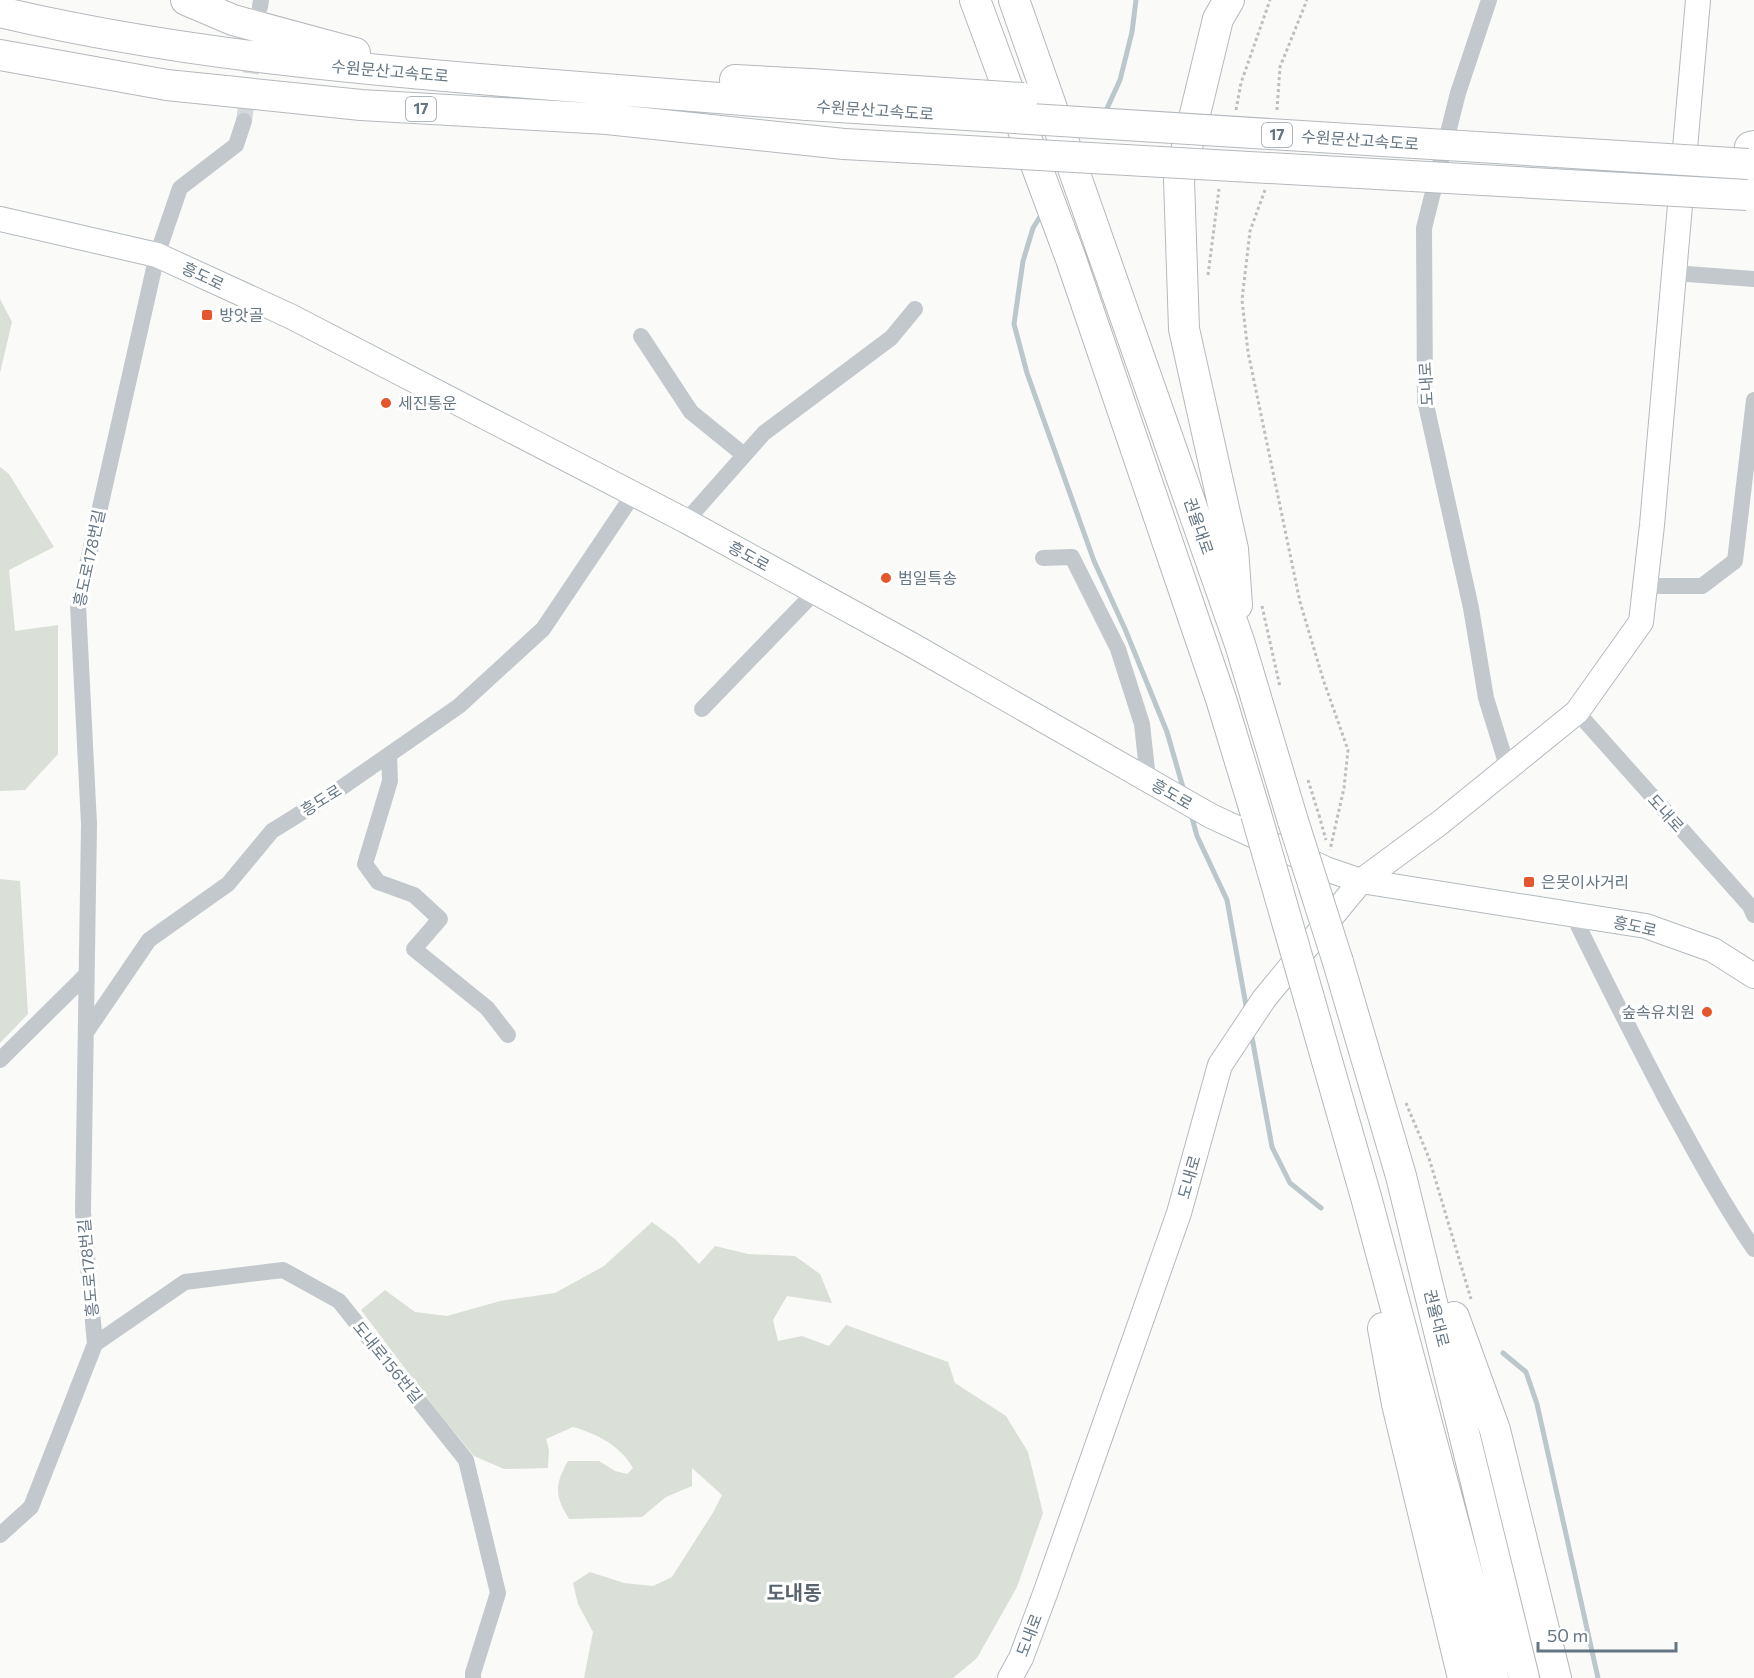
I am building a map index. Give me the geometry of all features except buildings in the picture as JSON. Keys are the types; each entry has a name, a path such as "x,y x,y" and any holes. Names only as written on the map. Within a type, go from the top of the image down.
{"highway":[{"path":"186,0 233,20 369,57 808,94"},
{"name":"권율대로","path":"1014,0 1240,644 1306,818 1338,962 1384,1119 1447,1360 1524,1678"},
{"path":"1229,0 1218,19 1179,180 1184,329 1233,549 1240,644"},
{"name":"수원문산고속도로","path":"0,12 184,47 358,69 808,94 1752,155"},
{"path":"981,13 1071,260 1234,737 1345,1121 1476,1606 1493,1678"},
{"name":"수원문산고속도로","path":"0,55 167,85 361,105 607,119 844,144 1750,195"},
{"path":"1384,1119 1495,1430 1556,1678"},
{"path":"1345,1121 1397,1404 1463,1678"}],"street":[{"name":"도내로","path":"1489,0 1458,93 1424,228 1425,400 1471,608 1486,698 1508,769"},
{"name":"도내로","path":"1010,1678 1021,1658 1179,1213 1220,1065 1264,999 1361,881 1441,822 1577,712 1641,622 1698,0"},
{"path":"157,255 180,188 236,145 244,121"},
{"name":"흥도로","path":"0,219 157,255 291,316 686,521 1210,816 1326,869 1361,881 1646,926 1713,950 1754,976"},
{"name":"흥도로178번길","path":"0,1535 31,1507 95,1344 83,1212 89,824 78,605 157,255"},
{"path":"1674,273 1754,279"},
{"path":"686,521 764,433 891,338 915,309"},
{"path":"641,336 691,412 744,455"},
{"path":"1646,586 1702,586 1736,561 1754,400"},
{"name":"흥도로","path":"87,1031 149,940 228,884 272,831 341,788 459,706 543,629 633,495"},
{"path":"1043,558 1072,556 1118,649 1142,724 1153,782"},
{"path":"702,709 815,592"},
{"name":"도내로","path":"1577,712 1750,906 1754,915"},
{"path":"389,755 390,781 365,864 378,882 414,894 440,919 414,949 487,1008 508,1035"},
{"path":"1573,915 1609,990 1679,1123 1726,1208 1754,1249"},
{"path":"0,1060 86,975"},
{"name":"도내로156번길","path":"95,1344 185,1282 283,1270 339,1301 466,1460 498,1593 473,1678"}],"path":[{"path":"1235,115 1241,83 1270,0"},
{"path":"1277,113 1280,67 1307,0"},
{"path":"1206,284 1221,180"},
{"path":"1266,187 1250,231 1242,300 1248,352 1300,602 1323,679 1348,750 1344,788 1326,869"},
{"path":"1261,600 1281,693"},
{"path":"1305,771 1306,818"}],"shaded area":[{"path":"0,299 12,322 0,373"},
{"path":"0,467 9,474 54,547 9,570 15,631 58,625 58,754 25,790 0,791"},
{"path":"0,879 20,881 28,1014 0,1043"},
{"path":"652,1222 675,1239 699,1264 715,1246 748,1254 795,1256 820,1274 832,1303 787,1296 773,1320 778,1341 802,1336 829,1346 846,1325 948,1362 955,1383 1006,1416 1028,1452 1043,1513 1017,1587 977,1658 953,1678 584,1678 593,1632 578,1604 573,1583 590,1572 624,1583 653,1586 672,1577 722,1495 692,1468 692,1486 666,1497 642,1517 569,1519 561,1504 558,1491 560,1477 568,1461 599,1461 615,1471 627,1474 633,1468 622,1453 607,1441 573,1427 546,1439 549,1450 548,1468 504,1469 474,1456 361,1310 385,1290 415,1312 447,1316 500,1301 555,1293 604,1266"}],"waterway":[{"path":"1104,115 1120,80 1132,32 1136,0"},
{"path":"1043,212 1033,228 1023,261 1014,324 1027,373 1094,561 1125,629 1167,732 1184,791"},
{"path":"1191,814 1197,836 1227,900 1247,1011"},
{"path":"1251,1032 1272,1147 1290,1183 1321,1208"},
{"path":"1503,1353 1526,1372 1537,1404 1598,1678"}],"tunnel":[{"path":"244,121 254,50"}],"place":[{"name":"방앗골","path":"207,315"},
{"name":"세진통운","path":"386,403"},
{"name":"범일특송","path":"886,578"},
{"name":"은못이사거리","path":"1529,882"},
{"name":"숲속유치원","path":"1707,1012"}],"district":[{"name":"도내동","path":"794,1593"}]}
